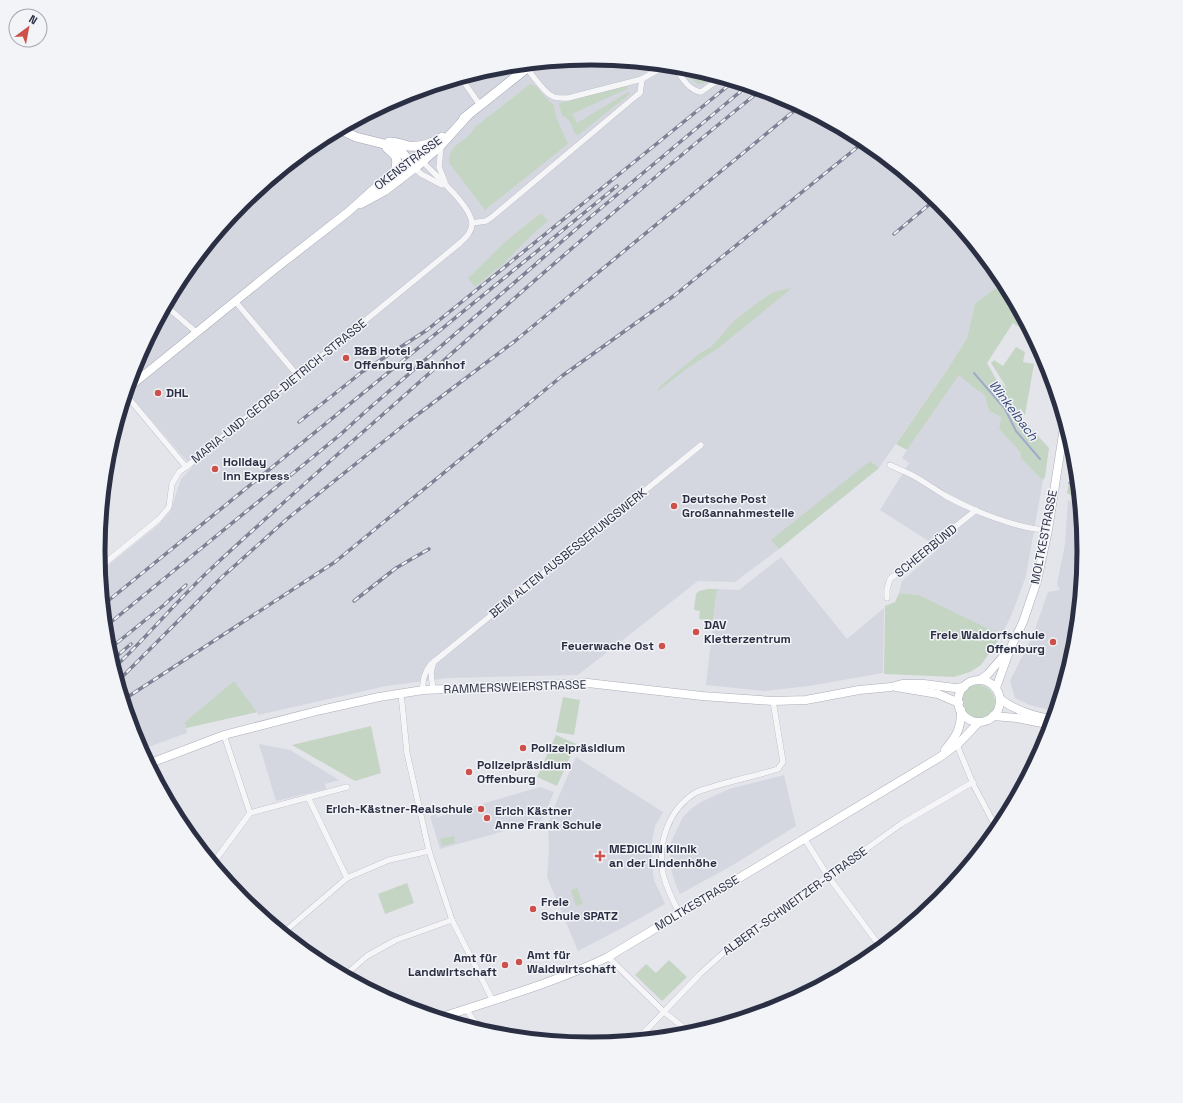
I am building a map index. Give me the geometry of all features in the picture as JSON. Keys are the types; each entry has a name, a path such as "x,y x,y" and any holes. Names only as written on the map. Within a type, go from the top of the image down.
{"main road":[{"name":"OKENSTRASSE","path":"415,168 420,159 440,143 468,115 526,69"},
{"path":"345,132 356,137 392,146 401,151 415,168"},
{"path":"382,143 394,142 410,146 440,143"},
{"path":"382,143 396,155 396,169"},
{"path":"410,146 420,159"},
{"name":"OKENSTRASSE","path":"409,160 420,159"}],"street":[{"path":"532,69 547,92 560,98 568,98 642,79 658,70"},
{"path":"679,73 688,85 696,91 701,92 716,82"},
{"path":"420,159 460,201 468,212 472,222 486,222 640,93 642,79"},
{"path":"464,83 480,105"},
{"path":"440,143 439,166 448,188"},
{"name":"OKENSTRASSE","path":"136,381 348,212 396,169 409,160"},
{"path":"415,168 420,174 448,188"},
{"name":"OKENSTRASSE","path":"348,212 385,191 415,168"},
{"name":"MARIA-UND-GEORG-DIETRICH-STRASSE","path":"105,563 160,519 166,512 169,507 172,484 180,472 460,243 468,235 472,222"},
{"path":"235,301 298,376"},
{"path":"169,309 196,332"},
{"path":"130,399 186,467"},
{"name":"MOLTKESTRASSE","path":"996,688 1010,649 1023,622 1037,581 1048,530 1063,434"},
{"name":"BEIM ALTEN AUSBESSERUNGSWERK","path":"423,690 422,684 425,672 434,661 701,445"},
{"path":"890,465 910,474 947,497 976,510 1012,524 1037,530 1048,530"},
{"name":"SCHEERBÜND","path":"887,598 887,589 890,579 976,510"},
{"name":"MOLTKESTRASSE","path":"980,680 988,674 1010,649"},
{"path":"433,690 431,672 434,661"},
{"path":"980,680 989,682 996,688 1000,699 999,706 993,716 985,721 979,722 968,718 960,706 960,694 964,687 971,682 980,680"},
{"name":"RAMMERSWEIERSTRASSE","path":"153,762 224,735 316,711 401,693 423,690 588,683 702,696 773,701 806,700 902,684 924,684 955,688 964,687"},
{"name":"RAMMERSWEIERSTRASSE","path":"891,687 938,694 960,706"},
{"path":"401,693 407,753 429,851 452,920 493,1001"},
{"path":"1000,699 1009,705 1031,715 1048,719"},
{"path":"680,914 663,875 662,846 664,834 668,824 685,802 695,793 724,783 778,769 783,762 773,701"},
{"name":"MOLTKESTRASSE","path":"940,757 954,739 961,724 960,706"},
{"path":"993,716 1017,718 1046,724"},
{"name":"MOLTKESTRASSE","path":"447,1015 493,1001 583,969 608,957 940,757 957,745 979,722"},
{"path":"224,735 250,813"},
{"path":"957,745 973,782 994,824"},
{"name":"ALBERT-SCHWEITZER-STRASSE","path":"642,1035 700,974 731,946 901,824 973,782"},
{"path":"216,860 250,813 347,787"},
{"path":"308,798 347,878"},
{"path":"804,838 828,876 879,944"},
{"path":"287,930 347,878 389,860 429,851"},
{"path":"348,973 367,956 396,940 452,920"},
{"path":"608,957 664,1012 686,1029"},
{"path":"467,1009 478,1024"}],"shaded area":[{"path":"592,65 655,69 686,74 717,82 778,102 835,130 862,147 912,186 936,207 957,231 977,255 1000,287 975,303 967,338 947,370 879,468 779,549 735,582 698,581 578,675 448,678 386,686 258,715 257,712 186,728 187,733 146,748 131,708 114,646 109,615 106,568 159,524 170,512 181,479 192,467 131,396 155,336 187,281 206,255 247,207 295,166 348,130 405,102 435,91 497,74 560,66"},
{"path":"959,374 975,389 984,394 989,411 1001,417 999,429 1020,452 1021,458 1043,480 1026,576 1002,635 919,595 899,593 902,581 937,550 927,540 880,510 909,463 902,458"},
{"name":"Freie Waldorfschule Offenburg","path":"1068,500 1075,503 1078,552 1077,583 1069,646 1051,711 1030,705 1015,698 1010,681 1033,635 1048,592 1060,590 1057,584 1065,544"},
{"path":"781,557 847,639 884,608 883,673 809,686 765,691 706,685 717,589 739,590"},
{"path":"259,744 290,750 339,780 325,784 326,789 276,801"},
{"name":"MEDICLIN Klinik an der Lindenhöhe","path":"576,757 663,812 655,826 652,841 652,864 654,880 665,904 578,951 547,877 549,848 548,824"},
{"path":"784,775 796,826 733,865 680,894 670,866 670,854 671,842 683,817 701,802 729,789"},
{"name":"Erich Kästner Anne Frank Schule","path":"540,787 554,792 543,818 540,821 440,849 430,816 436,814 437,817"}],"green space":[{"path":"687,74 710,80 701,84 695,82"},
{"path":"530,84 536,86 554,105 556,117 568,144 485,210 449,163 450,156 455,147 472,132 475,127"},
{"path":"627,85 627,89 572,114 577,123 628,92 630,94 578,135 575,134 569,121 562,115 559,105 560,103"},
{"path":"541,213 548,221 503,264 475,287 468,278 506,241"},
{"path":"999,286 1019,318 1021,328 1013,323 987,363 996,379 1007,388 991,363 994,360 1003,366 1016,347 1025,352 1023,362 1034,364 1025,415 1020,408 1020,416 1049,448 1045,477 1043,480 1021,458 1020,452 999,429 1001,417 989,411 984,394 975,389 959,375 907,450 896,444 967,338 975,303"},
{"path":"792,288 720,347 689,367 657,392 661,385 700,353 711,347 734,321 753,306 773,292"},
{"path":"870,461 879,468 779,549 771,540"},
{"path":"1071,472 1075,498 1067,493"},
{"path":"717,589 713,621 699,619 700,611 694,610 696,594 699,591"},
{"path":"899,593 919,595 1002,635 981,665 970,672 954,677 884,674 885,606 895,602"},
{"path":"234,681 257,712 186,728 185,722"},
{"path":"975,685 981,685 985,686 992,692 995,702 994,709 988,716 981,719 975,719 971,718 964,712 961,705 961,699 962,695 968,688"},
{"path":"563,697 580,700 574,735 556,732"},
{"path":"371,726 381,773 355,781 292,745"},
{"path":"556,735 576,744 557,786 537,777"},
{"path":"454,836 455,843 442,846 440,839"},
{"path":"407,883 414,903 385,914 378,894"},
{"path":"577,888 583,904 576,906 571,890"},
{"path":"669,960 687,977 662,1001 635,975 646,964 656,973"}],"waterway":[{"name":"Winkelbach","path":"974,373 1005,409 1016,431 1040,459"},
{"name":"Winkelbach","path":"1069,483 1074,485"}],"railway":[{"path":"299,422 362,372 427,330 729,85"},
{"path":"110,623 341,434 582,224 743,89"},
{"path":"119,663 176,603 296,491 595,228 756,94"},
{"path":"122,677 221,578 287,519 409,421 515,341 795,110"},
{"path":"128,697 335,562 562,376 675,295 860,145"},
{"path":"108,601 617,186"},
{"path":"894,234 931,203"},
{"path":"354,601 396,568 429,549"},
{"path":"114,645 164,605 186,585"},
{"path":"117,656 131,644"}],"place":[{"name":"B&B Hotel Offenburg Bahnhof","path":"346,358"},
{"name":"DHL","path":"158,393"},
{"name":"Holiday Inn Express","path":"215,469"},
{"name":"Deutsche Post Großannahmestelle","path":"674,506"},
{"name":"DAV Kletterzentrum","path":"696,632"},
{"name":"Freie Waldorfschule Offenburg","path":"1053,642"},
{"name":"Feuerwache Ost","path":"662,646"},
{"name":"Polizeipräsidium","path":"523,748"},
{"name":"Polizeipräsidium Offenburg","path":"469,772"},
{"name":"Erich-Kästner-Realschule","path":"481,809"},
{"name":"Erich Kästner Anne Frank Schule","path":"487,818"},
{"name":"MEDICLIN Klinik an der Lindenhöhe","path":"600,856"},
{"name":"Freie Schule SPATZ","path":"533,909"},
{"name":"Amt für Waldwirtschaft","path":"519,962"},
{"name":"Amt für Landwirtschaft","path":"505,965"}]}
